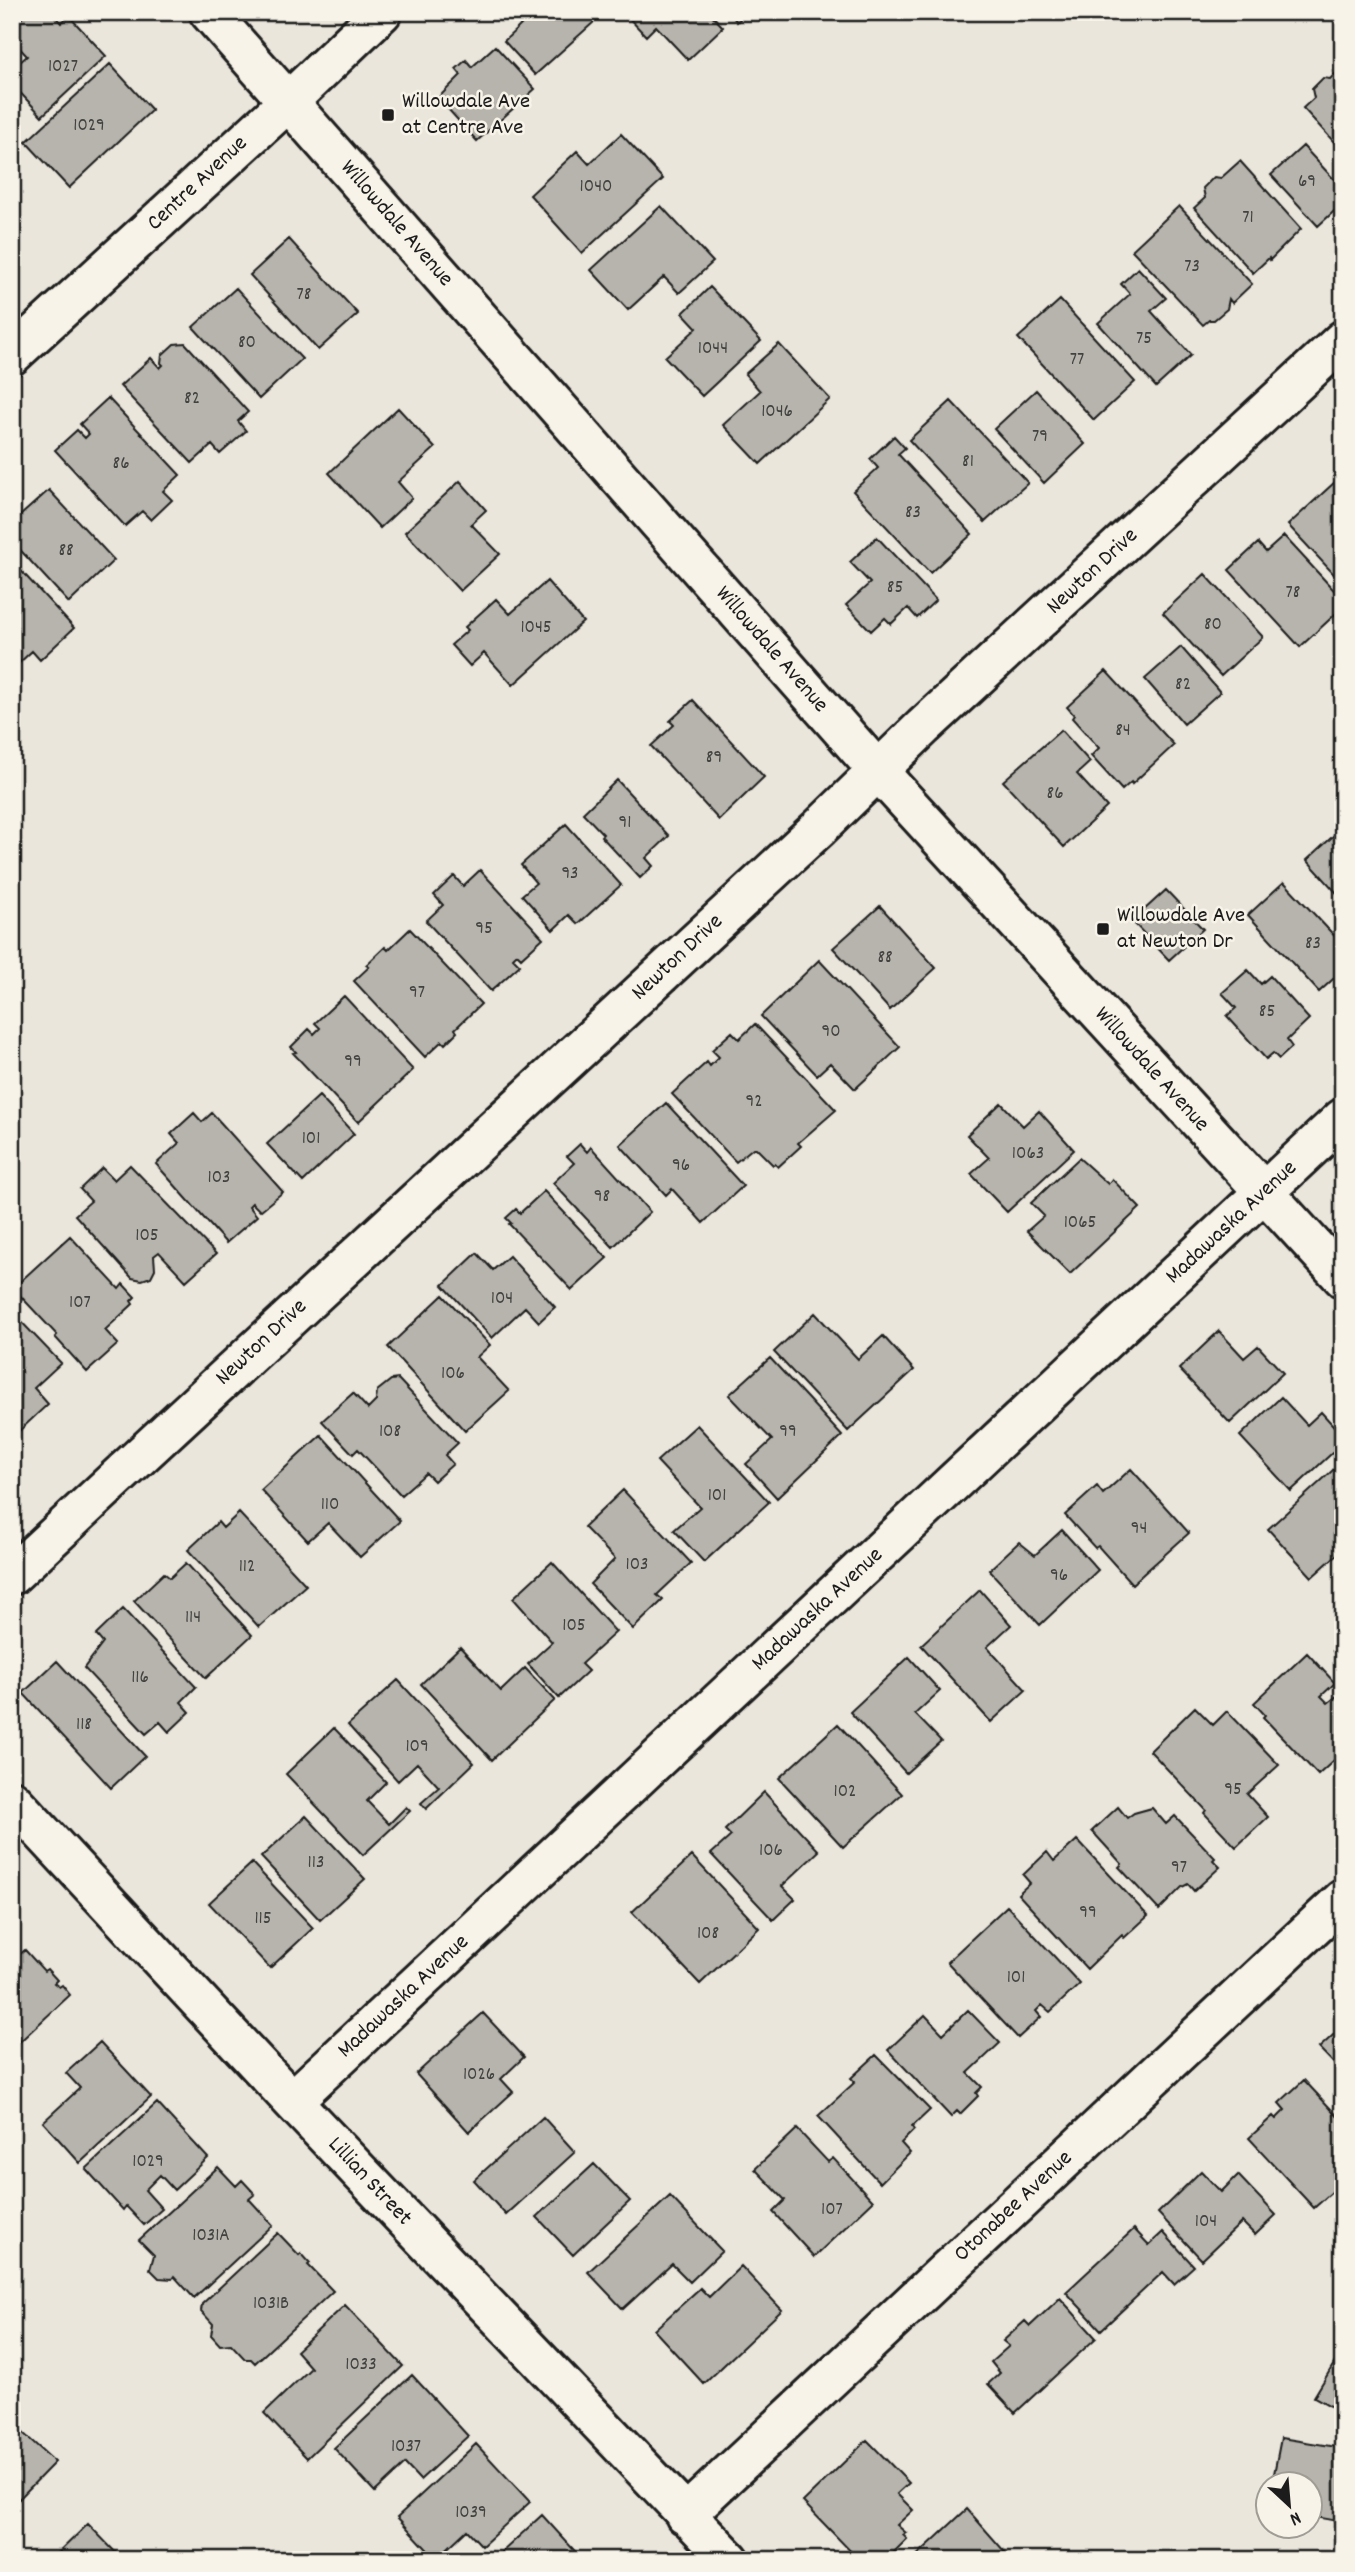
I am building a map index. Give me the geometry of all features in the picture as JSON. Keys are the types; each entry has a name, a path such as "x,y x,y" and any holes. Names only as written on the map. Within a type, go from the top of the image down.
{"street":[{"name":"Willowdale Avenue","path":"209,12 878,771 1343,1278"},
{"name":"Centre Avenue","path":"12,355 382,12"},
{"name":"Newton Drive","path":"12,1575 1343,340"},
{"name":"Madawaska Avenue","path":"292,2101 1343,1118"},
{"name":"Lillian Street","path":"12,1800 292,2101 730,2560"},
{"name":"Otonabee Avenue","path":"685,2515 1343,1899"}],"building":[{"path":"28,12 52,12 61,23 69,16 106,56 42,116 12,84 12,69 27,56 12,40 12,27"},
{"path":"522,12 531,16 535,12 585,12 594,22 535,75 504,41 521,25 515,19"},
{"path":"623,12 709,12 723,27 688,60 656,26 646,36"},
{"path":"729,12 747,12 737,22"},
{"path":"495,46 535,89 477,141 438,98 461,75 456,69 466,60 472,67"},
{"path":"110,64 152,110 69,188 26,142"},
{"path":"1343,66 1343,152 1303,108 1314,98 1312,89 1323,78 1330,79"},
{"path":"621,134 663,179 582,253 530,195 577,151 589,164"},
{"path":"1303,146 1343,189 1343,203 1318,226 1271,175"},
{"path":"1240,161 1301,229 1253,273 1194,208 1205,198 1203,188 1214,177 1221,178"},
{"path":"661,206 713,262 679,293 664,277 628,310 591,270"},
{"path":"1179,206 1252,284 1232,303 1229,299 1227,309 1203,325 1132,250"},
{"path":"289,239 358,314 318,350 250,275"},
{"path":"1138,268 1166,298 1151,311 1191,355 1156,387 1098,323 1130,294 1121,284"},
{"path":"710,287 761,341 702,396 665,357 697,328 683,313"},
{"path":"236,288 302,359 259,399 193,327"},
{"path":"1060,300 1135,382 1094,420 1018,338"},
{"path":"185,343 248,412 238,421 246,431 220,454 212,445 192,463 120,386 151,358 160,368 163,365 162,355 174,344"},
{"path":"779,344 830,399 760,464 723,425 760,391 745,374"},
{"path":"1036,390 1085,444 1044,483 994,429"},
{"path":"108,398 180,475 163,491 172,500 151,520 142,511 125,526 55,450 77,430 85,438 89,434 80,424"},
{"path":"951,401 1028,483 985,522 909,440"},
{"path":"398,408 435,448 398,482 412,498 380,528 329,473"},
{"path":"894,436 905,448 898,454 972,534 930,573 853,491 878,468 870,459"},
{"path":"460,481 486,510 471,524 500,554 460,591 405,532"},
{"path":"1335,482 1343,491 1343,584 1288,525"},
{"path":"49,490 114,560 69,603 12,541 12,523"},
{"path":"1284,536 1343,600 1343,607 1300,647 1229,570 1258,543 1266,552"},
{"path":"877,537 936,600 917,618 908,608 891,624 885,618 871,631 846,605 870,583 850,562"},
{"path":"12,561 74,628 40,660 32,651 17,665 12,660"},
{"path":"1205,574 1263,637 1221,676 1163,613"},
{"path":"547,581 583,622 513,685 484,653 470,666 451,645 468,630 465,627 496,599 510,614"},
{"path":"1181,647 1220,692 1184,724 1145,679"},
{"path":"1106,671 1174,745 1122,790 1091,756 1099,748 1072,718 1074,715 1067,707"},
{"path":"693,700 764,777 719,820 651,746 674,725 670,721"},
{"path":"1061,730 1090,762 1077,774 1107,807 1064,847 1003,781"},
{"path":"617,780 669,836 646,858 653,866 640,878 583,813"},
{"path":"566,824 621,885 578,924 569,915 553,930 522,895 536,883 521,865"},
{"path":"1343,829 1343,900 1307,860"},
{"path":"480,870 543,938 521,958 517,954 513,958 520,965 491,991 426,921 443,905 434,895 454,876 463,886"},
{"path":"1284,882 1343,945 1343,970 1319,992 1248,915"},
{"path":"1166,890 1203,929 1169,960 1132,921"},
{"path":"880,906 936,968 890,1010 833,948"},
{"path":"410,929 481,1004 455,1029 457,1032 445,1044 442,1041 425,1057 354,981 385,947 388,950"},
{"path":"819,960 900,1047 855,1089 830,1063 817,1075 761,1016"},
{"path":"1248,970 1261,984 1270,976 1309,1019 1287,1040 1292,1047 1279,1059 1273,1053 1266,1059 1227,1016 1236,1008 1222,993"},
{"path":"344,996 413,1070 358,1122 293,1053 296,1052 291,1047 309,1029 314,1034 320,1028 315,1023"},
{"path":"755,1024 836,1110 798,1143 801,1146 778,1167 756,1148 736,1162 672,1094 707,1062 710,1066 719,1057 712,1050 732,1032 739,1039"},
{"path":"319,1096 354,1134 303,1182 267,1144"},
{"path":"666,1103 743,1186 703,1223 672,1189 666,1195 620,1145"},
{"path":"1001,1103 1023,1126 1039,1111 1074,1150 1007,1212 971,1174 989,1158 967,1135"},
{"path":"194,1113 202,1122 212,1113 283,1192 260,1211 252,1203 249,1206 257,1216 226,1243 156,1164 179,1143 171,1134"},
{"path":"580,1144 587,1152 591,1147 650,1212 613,1247 553,1183 574,1163 567,1156"},
{"path":"1079,1158 1108,1184 1112,1179 1140,1208 1070,1274 1027,1231 1044,1216 1031,1203"},
{"path":"130,1165 216,1254 186,1281 159,1252 154,1256 155,1269 151,1277 142,1280 132,1278 75,1215 91,1201 80,1189 102,1168 114,1180"},
{"path":"544,1191 607,1258 572,1290 506,1218 516,1209 520,1213"},
{"path":"70,1236 119,1289 123,1284 135,1297 131,1301 133,1304 105,1330 118,1344 87,1372 13,1288"},
{"path":"477,1253 493,1270 509,1256 555,1307 539,1322 525,1307 492,1338 443,1285"},
{"path":"443,1295 490,1345 477,1357 509,1391 465,1431 388,1347"},
{"path":"12,1312 61,1363 34,1388 48,1404 18,1432 12,1425"},
{"path":"815,1313 858,1359 883,1336 914,1370 848,1431 774,1352"},
{"path":"1219,1331 1244,1358 1258,1346 1283,1373 1230,1423 1179,1369"},
{"path":"770,1358 842,1436 777,1498 746,1464 772,1440 729,1395"},
{"path":"398,1379 458,1443 445,1455 453,1464 434,1481 426,1473 401,1495 358,1449 353,1454 322,1421 353,1393 368,1409 376,1401 377,1391 391,1380"},
{"path":"1281,1397 1307,1425 1321,1412 1343,1436 1343,1443 1291,1491 1240,1436"},
{"path":"697,1425 769,1502 704,1562 674,1530 700,1507 657,1461"},
{"path":"321,1435 400,1521 360,1557 328,1523 308,1541 261,1490"},
{"path":"1343,1461 1343,1549 1312,1577 1268,1529"},
{"path":"1131,1469 1189,1533 1132,1584 1065,1515 1097,1486 1103,1494"},
{"path":"623,1490 691,1563 657,1595 663,1600 633,1629 590,1584 615,1559 584,1527"},
{"path":"239,1513 306,1585 259,1627 188,1550 218,1522 223,1528"},
{"path":"1062,1530 1098,1570 1040,1625 989,1570 1019,1542 1035,1555"},
{"path":"552,1562 616,1632 581,1664 588,1671 559,1698 528,1664 552,1642 513,1598"},
{"path":"186,1563 252,1635 206,1678 134,1601 164,1573 170,1578"},
{"path":"980,1590 1011,1625 987,1647 1026,1690 991,1722 921,1645"},
{"path":"123,1609 196,1687 181,1702 190,1712 169,1732 160,1722 146,1734 84,1668 103,1643 96,1635"},
{"path":"1343,1642 1343,1661 1333,1651"},
{"path":"460,1647 501,1691 525,1668 555,1700 492,1760 421,1684"},
{"path":"1307,1653 1335,1683 1321,1696 1328,1703 1343,1691 1343,1752 1318,1775 1263,1717 1265,1715 1254,1703"},
{"path":"909,1657 940,1691 915,1714 941,1741 906,1773 850,1712"},
{"path":"57,1661 145,1756 111,1788 23,1693"},
{"path":"398,1680 474,1763 426,1809 421,1803 439,1787 417,1763 398,1781 348,1725"},
{"path":"1195,1707 1213,1725 1227,1711 1279,1765 1247,1794 1268,1817 1236,1847 1204,1813 1206,1810 1150,1751"},
{"path":"838,1724 902,1794 843,1847 779,1778"},
{"path":"334,1728 386,1782 367,1801 389,1824 406,1807 410,1811 363,1855 286,1774"},
{"path":"764,1792 819,1851 782,1886 795,1899 773,1920 711,1854 731,1836 725,1830"},
{"path":"1118,1807 1127,1818 1152,1808 1166,1824 1175,1816 1215,1858 1213,1860 1220,1867 1194,1891 1188,1884 1182,1887 1159,1910 1119,1867 1122,1864 1092,1831"},
{"path":"306,1816 365,1879 320,1920 261,1857"},
{"path":"1077,1840 1148,1916 1124,1938 1122,1935 1087,1969 1018,1894 1030,1883 1023,1875 1047,1852 1054,1861"},
{"path":"692,1856 759,1928 700,1984 632,1912"},
{"path":"252,1863 313,1928 270,1968 209,1903"},
{"path":"1007,1906 1080,1984 1050,2012 1042,2005 1036,2011 1041,2017 1018,2038 947,1962"},
{"path":"25,1950 44,1971 47,1969 57,1980 54,1983 59,1987 62,1985 70,1995 12,2049 12,1961"},
{"path":"968,2010 1000,2043 968,2073 982,2087 976,2093 978,2096 960,2114 957,2111 951,2117 888,2050 925,2015 943,2034"},
{"path":"483,2013 524,2057 501,2079 513,2092 469,2132 416,2074"},
{"path":"1343,2026 1343,2073 1319,2048"},
{"path":"100,2042 151,2097 80,2163 43,2122 80,2088 66,2073"},
{"path":"876,2055 930,2110 912,2127 914,2130 901,2143 910,2153 880,2183 818,2116 855,2082 851,2078"},
{"path":"1304,2080 1343,2122 1343,2182 1314,2208 1249,2138 1273,2116 1276,2119 1285,2110 1279,2103"},
{"path":"157,2103 208,2158 174,2190 160,2175 145,2190 162,2209 144,2225 126,2206 123,2210 86,2169"},
{"path":"543,2117 575,2152 506,2215 474,2180"},
{"path":"797,2129 828,2162 833,2158 873,2201 814,2257 773,2212 785,2200 755,2169"},
{"path":"594,2164 630,2201 573,2255 537,2217"},
{"path":"218,2167 236,2186 242,2180 255,2194 249,2199 273,2225 194,2298 174,2276 172,2279 159,2278 150,2269 154,2255 139,2240"},
{"path":"1201,2171 1221,2192 1238,2175 1276,2215 1255,2235 1242,2222 1202,2260 1158,2213"},
{"path":"670,2196 722,2251 690,2282 672,2264 623,2309 588,2272"},
{"path":"1134,2229 1149,2245 1163,2232 1194,2266 1174,2284 1163,2272 1101,2330 1066,2292"},
{"path":"278,2233 299,2255 301,2253 310,2263 308,2265 333,2291 255,2363 251,2359 245,2359 231,2344 220,2345 211,2335 213,2324 201,2311 202,2304"},
{"path":"741,2266 782,2310 704,2384 654,2330 700,2288 709,2297"},
{"path":"1060,2298 1096,2338 1015,2413 988,2384 1000,2373 991,2362 1009,2346 1003,2341 1025,2321 1030,2326"},
{"path":"345,2305 403,2366 307,2458 264,2413 311,2368 296,2351"},
{"path":"1338,2357 1343,2360 1343,2413 1314,2397"},
{"path":"412,2375 468,2436 420,2480 405,2464 375,2492 334,2448"},
{"path":"12,2423 55,2462 16,2502 12,2498"},
{"path":"1281,2438 1343,2448 1343,2522 1324,2519 1324,2470 1275,2470"},
{"path":"867,2440 909,2483 897,2494 913,2510 897,2525 906,2533 903,2535 907,2539 886,2560 859,2560 803,2502"},
{"path":"476,2444 530,2502 482,2546 467,2530 436,2559 397,2517"},
{"path":"967,2509 1012,2560 912,2560"},
{"path":"542,2515 583,2560 493,2560 501,2553"},
{"path":"88,2524 123,2560 51,2560"}],"place":[{"name":"Willowdale Ave at Centre Ave","path":"388,115"},
{"name":"Willowdale Ave at Newton Dr","path":"1103,929"}]}
